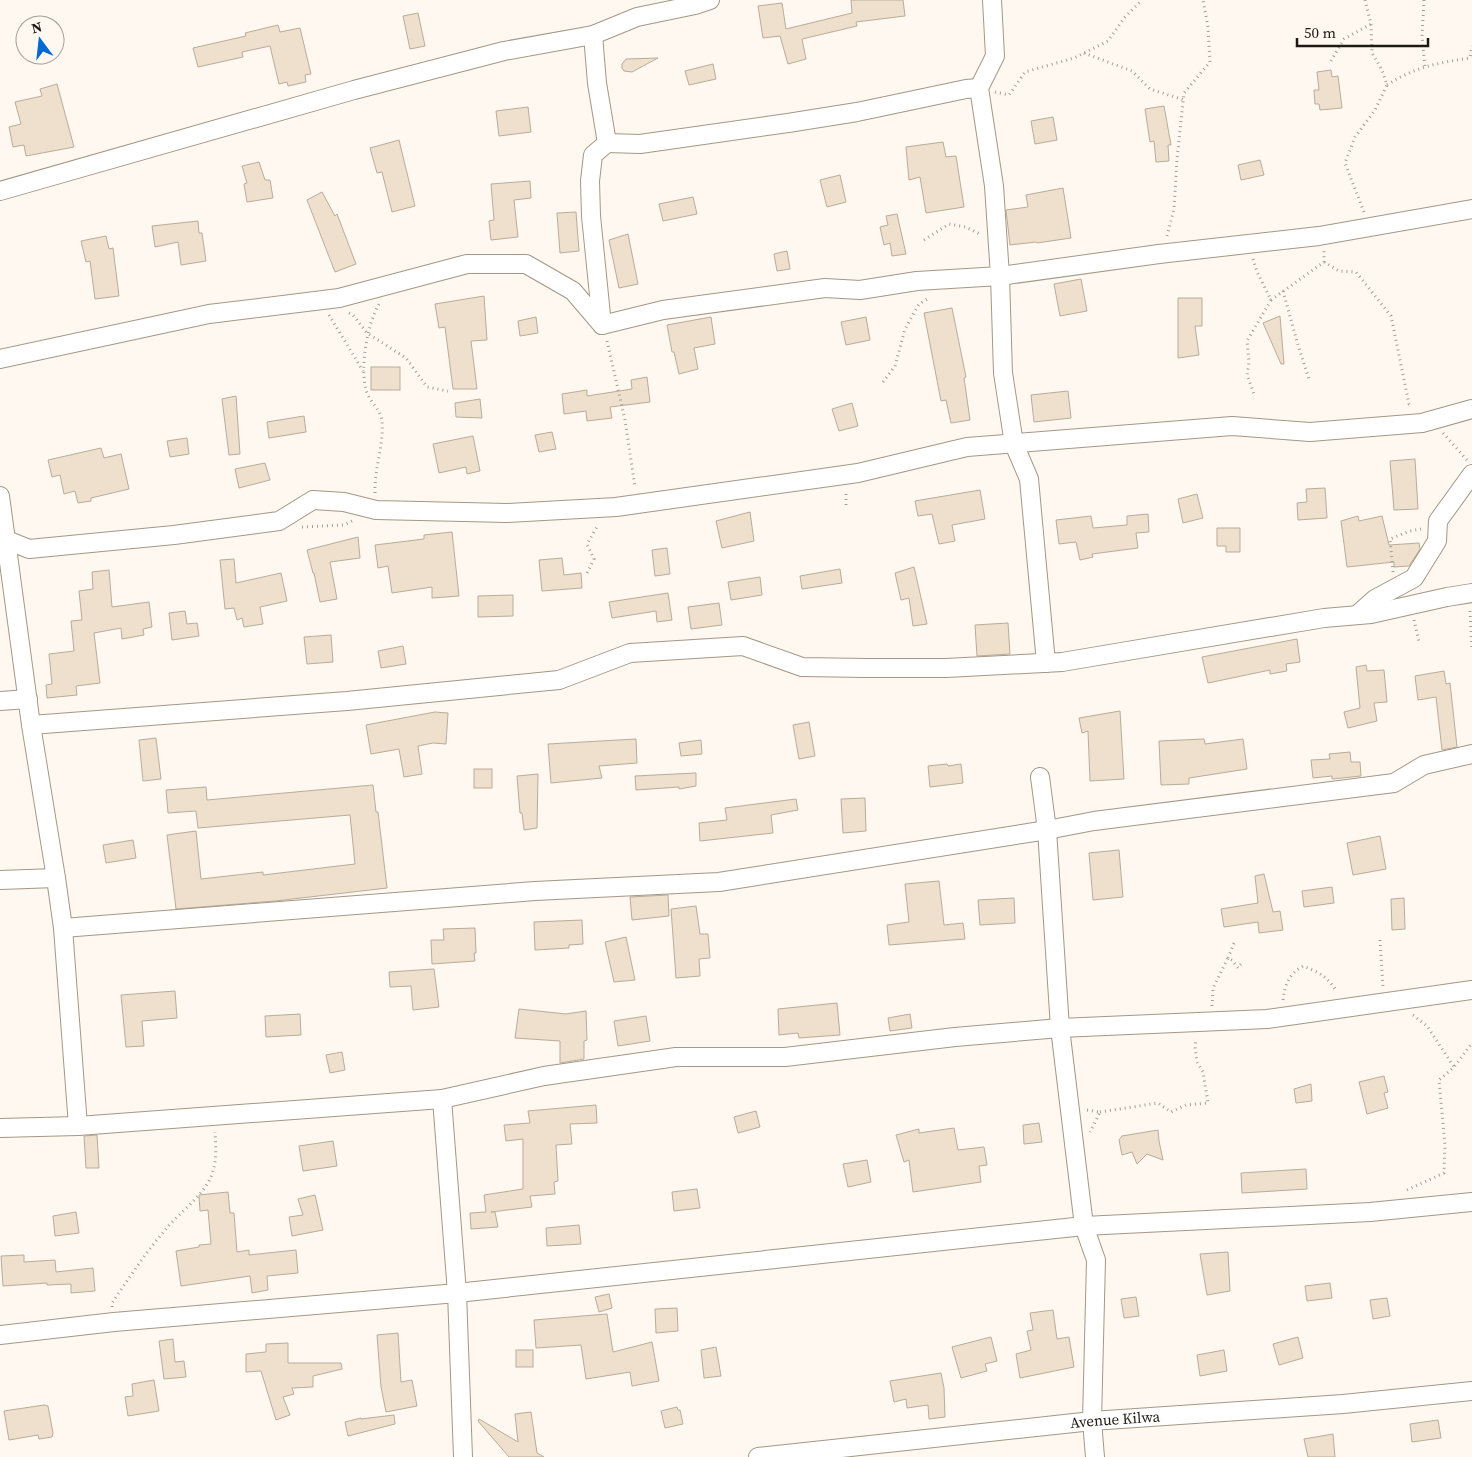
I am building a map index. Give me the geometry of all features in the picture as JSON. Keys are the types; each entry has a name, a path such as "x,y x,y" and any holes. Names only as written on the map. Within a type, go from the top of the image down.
{"street":[{"path":"0,191 354,90 504,51 593,34 637,17 710,0"},
{"path":"992,0 995,56 979,88 994,186 1000,276 1003,373 1014,444 1028,479 1046,663"},
{"path":"593,34 597,83 607,143"},
{"path":"602,325 591,216 590,181 594,155 607,143 640,144 778,124 857,112 966,89 979,88"},
{"path":"602,325 663,310 825,288 860,290 917,281 959,280 1000,276 1159,254 1319,236 1472,209"},
{"path":"0,358 210,314 339,298 467,264 526,264 573,291 602,325"},
{"path":"4,540 29,549 174,535 279,520 313,500 344,502 376,510 507,512 616,507 858,473 967,447 1232,426 1310,432 1422,423 1472,409"},
{"path":"1357,615 1375,598 1414,578 1437,541 1438,521 1472,474"},
{"path":"0,496 4,540 63,928 78,1126"},
{"path":"31,725 347,701 559,680 630,652 743,646 802,667 946,668 1062,662 1324,618 1371,614 1468,594"},
{"path":"0,701 28,699"},
{"path":"63,928 535,891 719,882 1094,821 1394,783 1424,765 1472,754"},
{"path":"1040,776 1047,830 1060,1028 1084,1226 1096,1260 1092,1421 1095,1457"},
{"path":"0,880 56,878"},
{"path":"0,1128 78,1126 442,1099 544,1076 676,1056 785,1057 955,1037 1060,1028 1267,1019 1472,990"},
{"path":"442,1099 457,1293 463,1457"},
{"path":"0,1335 114,1322 457,1293 1084,1226 1370,1212 1472,1202"},
{"name":"Avenue Kilwa","path":"758,1457 1092,1421 1343,1404 1472,1391"}],"path":[{"path":"979,88 1009,95 1025,72 1067,60 1108,41 1125,17 1142,0"},
{"path":"1159,254 1166,239 1174,209 1184,93 1210,62 1208,27 1203,0"},
{"path":"1365,0 1371,24 1372,53 1382,70 1387,85"},
{"path":"1424,0 1422,36 1424,67"},
{"path":"1331,61 1344,39 1371,24"},
{"path":"1369,226 1345,163 1355,138 1375,110 1387,85 1404,74 1424,67 1470,58 1472,46"},
{"path":"1083,53 1132,71 1150,88 1184,100"},
{"path":"924,240 949,224 966,227 998,245"},
{"path":"1319,236 1324,250 1324,262"},
{"path":"1248,244 1257,272 1271,300"},
{"path":"1254,394 1247,376 1249,362 1248,341 1271,300 1324,262"},
{"path":"1324,262 1339,271 1356,272 1392,316 1398,354"},
{"path":"279,520 305,527 344,525 376,510 374,482 380,450 382,419 366,390 364,364 367,332 377,308 391,284"},
{"path":"1283,291 1309,379"},
{"path":"883,382 895,366 905,328 919,304 935,294"},
{"path":"324,300 353,315 367,332 406,358 427,387 448,391"},
{"path":"324,300 329,317 365,374"},
{"path":"587,573 594,559 587,544 594,530 635,490 625,420 611,351 602,325"},
{"path":"1468,594 1472,650"},
{"path":"1100,1112 1158,1103 1171,1112 1186,1105 1208,1103 1203,1072 1197,1062 1195,1047 1196,1022 1208,1015 1212,1008 1214,988 1234,943"},
{"path":"1228,958 1238,968 1239,961"},
{"path":"1283,1003 1289,977 1293,971 1303,966 1331,981 1348,1008"},
{"path":"1401,1194 1444,1173 1445,1146 1439,1080 1454,1067 1472,1043"},
{"path":"114,1322 112,1303 116,1296 166,1228 191,1204 210,1178 217,1153 214,1116"}],"building":[{"path":"851,0 903,0 905,16 856,22 857,26 802,39 806,59 788,64 780,36 763,38 758,6 782,3 786,29 852,13"},
{"path":"418,13 425,46 410,49 403,16"},
{"path":"278,25 280,32 300,28 311,74 305,75 306,82 288,86 287,82 279,84 270,46 242,52 243,57 198,67 193,48 246,36 245,33"},
{"path":"658,58 632,72 624,71 622,68 622,64 626,59"},
{"path":"713,64 716,79 689,85 685,71"},
{"path":"1331,70 1332,77 1338,76 1342,108 1320,110 1319,104 1315,104 1314,90 1319,90 1317,72"},
{"path":"57,84 74,147 26,156 24,145 13,147 9,127 21,124 15,102 42,96 40,89"},
{"path":"1164,106 1171,145 1168,145 1169,161 1156,162 1154,141 1150,142 1145,109"},
{"path":"528,107 531,132 499,136 496,111"},
{"path":"1053,117 1057,140 1035,144 1031,121"},
{"path":"399,140 415,206 392,212 382,172 377,173 370,148"},
{"path":"943,142 946,157 956,156 964,207 926,213 920,177 909,180 906,147"},
{"path":"1260,160 1264,175 1241,180 1238,165"},
{"path":"259,162 265,180 270,180 273,198 247,202 244,184 247,183 242,166"},
{"path":"840,175 846,202 827,207 820,180"},
{"path":"530,181 531,198 514,200 518,237 491,240 489,221 494,220 491,184"},
{"path":"1063,188 1071,238 1010,245 1006,210 1028,207 1026,195"},
{"path":"322,192 335,216 337,214 356,264 335,272 307,200"},
{"path":"693,197 697,214 663,221 659,204"},
{"path":"576,212 579,251 560,253 557,213"},
{"path":"897,214 906,254 892,256 890,243 884,245 880,227 888,225 886,216"},
{"path":"198,221 199,233 202,233 206,261 181,265 178,242 155,247 152,226"},
{"path":"628,234 638,284 619,288 609,240"},
{"path":"106,236 109,249 113,248 119,296 95,299 90,261 86,262 81,241"},
{"path":"787,251 790,269 777,271 774,254"},
{"path":"1081,279 1087,311 1060,316 1054,284"},
{"path":"484,296 487,340 471,341 477,389 453,389 445,327 439,328 435,304"},
{"path":"1178,298 1202,298 1202,326 1195,326 1199,355 1178,358"},
{"path":"952,308 966,377 964,378 970,420 951,423 946,400 941,401 924,313"},
{"path":"1280,316 1284,364 1281,364 1263,323"},
{"path":"536,317 538,333 520,336 518,321"},
{"path":"711,317 715,344 694,348 698,369 679,374 674,352 672,352 667,325"},
{"path":"866,317 870,340 846,345 841,322"},
{"path":"371,367 400,367 400,390 371,390"},
{"path":"647,377 650,402 610,407 612,418 587,421 586,411 564,414 562,394 587,390 587,396 632,389 631,380"},
{"path":"1068,391 1071,418 1034,422 1031,395"},
{"path":"236,396 240,454 229,455 222,399"},
{"path":"480,399 482,418 456,417 455,403"},
{"path":"852,403 858,426 839,431 832,409"},
{"path":"304,416 306,432 269,438 267,422"},
{"path":"552,432 556,449 539,452 535,435"},
{"path":"473,436 480,471 467,474 466,467 439,473 433,444"},
{"path":"187,438 189,454 170,457 167,441"},
{"path":"101,448 104,458 121,454 129,489 91,498 91,501 78,503 75,491 64,494 60,475 52,477 48,460"},
{"path":"1415,459 1418,509 1394,510 1390,461"},
{"path":"265,463 270,480 239,488 235,469"},
{"path":"1325,488 1327,518 1298,520 1297,503 1307,502 1306,489"},
{"path":"980,490 985,519 952,525 955,541 939,544 932,514 918,516 915,501"},
{"path":"1197,494 1203,518 1183,523 1178,499"},
{"path":"750,512 754,541 722,548 716,521"},
{"path":"1148,514 1149,532 1136,533 1138,548 1092,554 1093,557 1080,560 1076,542 1059,544 1056,520 1091,516 1093,528 1127,525 1127,516"},
{"path":"1358,516 1359,521 1382,516 1389,545 1419,543 1420,549 1409,566 1394,567 1394,562 1347,567 1341,521"},
{"path":"1217,528 1240,528 1240,552 1226,552 1226,546 1217,546"},
{"path":"452,532 459,596 432,598 432,587 392,593 388,566 378,568 375,545 424,539 424,535"},
{"path":"358,537 360,558 330,562 337,599 320,602 307,550"},
{"path":"667,548 670,574 655,576 652,550"},
{"path":"562,558 564,575 581,573 582,588 542,591 539,560"},
{"path":"234,559 236,583 281,573 287,601 260,607 263,624 244,627 242,618 237,620 234,608 225,609 220,560"},
{"path":"914,567 927,624 913,626 909,598 901,600 895,573"},
{"path":"840,569 842,583 802,589 800,576"},
{"path":"109,570 112,607 149,602 152,627 143,629 144,635 122,639 121,628 94,633 100,683 76,686 77,695 47,698 46,685 52,684 49,654 74,651 71,621 82,620 79,591 93,589 92,572"},
{"path":"760,577 762,595 731,600 728,582"},
{"path":"668,593 672,620 657,622 656,611 612,618 609,602"},
{"path":"513,595 513,616 478,617 478,596"},
{"path":"719,603 722,625 691,629 688,607"},
{"path":"185,611 187,624 197,623 199,636 172,640 169,613"},
{"path":"1008,623 1010,654 977,656 975,625"},
{"path":"331,635 333,662 307,664 304,637"},
{"path":"1297,639 1300,662 1286,664 1287,671 1270,674 1270,670 1208,683 1202,657"},
{"path":"403,646 406,664 381,668 378,651"},
{"path":"1366,665 1367,671 1384,670 1387,702 1374,703 1377,721 1348,728 1344,712 1360,708 1356,667"},
{"path":"1444,671 1446,684 1450,683 1457,747 1442,750 1436,697 1418,700 1415,676"},
{"path":"1120,711 1124,779 1090,781 1088,731 1082,733 1079,718"},
{"path":"435,712 448,713 446,744 433,743 418,746 422,774 404,777 399,749 371,754 366,725"},
{"path":"809,722 815,756 799,759 793,725"},
{"path":"156,738 161,779 143,781 139,740"},
{"path":"636,739 637,763 599,766 602,778 551,783 548,744"},
{"path":"1204,739 1205,744 1243,739 1247,769 1189,778 1189,784 1161,785 1159,741"},
{"path":"701,740 702,754 681,756 679,743"},
{"path":"1350,752 1351,762 1360,762 1361,776 1332,779 1332,776 1313,778 1311,760 1330,759 1329,754"},
{"path":"947,764 948,766 961,764 963,783 930,787 928,766"},
{"path":"474,769 492,769 492,788 474,788"},
{"path":"696,773 696,786 679,789 679,787 636,790 635,776"},
{"path":"538,774 537,828 524,830 522,813 520,813 517,776"},
{"path":"373,785 387,888 275,901 176,909 167,835 196,831 201,879 263,872 263,875 355,864 350,815 198,828 196,811 168,813 166,790 206,787 207,800"},
{"path":"865,798 866,831 843,833 841,799"},
{"path":"796,799 798,810 771,815 773,833 700,841 699,823 727,820 725,808"},
{"path":"1380,836 1386,869 1353,875 1347,843"},
{"path":"133,840 136,858 106,863 103,845"},
{"path":"1119,850 1123,897 1093,900 1089,853"},
{"path":"1264,874 1273,912 1280,911 1283,930 1259,933 1258,922 1224,927 1221,909 1258,903 1255,876"},
{"path":"939,881 944,925 963,923 965,939 889,945 887,925 909,922 905,884"},
{"path":"1332,887 1334,903 1304,907 1302,891"},
{"path":"668,895 669,916 632,920 630,897"},
{"path":"1014,898 1015,923 980,925 978,900"},
{"path":"1404,898 1405,929 1392,930 1391,899"},
{"path":"696,906 700,934 708,934 710,958 699,959 700,976 676,978 671,909"},
{"path":"582,920 583,944 569,945 569,948 535,950 534,922"},
{"path":"475,928 475,961 432,964 431,940 444,940 443,929"},
{"path":"626,937 635,980 614,982 605,942"},
{"path":"434,969 439,1007 413,1010 411,986 390,987 389,972"},
{"path":"175,991 177,1018 142,1021 144,1046 126,1047 121,995"},
{"path":"837,1003 840,1035 799,1038 798,1033 779,1035 778,1009"},
{"path":"519,1009 566,1014 586,1011 587,1040 584,1041 584,1059 560,1063 560,1041 515,1038"},
{"path":"300,1014 301,1035 266,1037 265,1016"},
{"path":"910,1014 912,1028 890,1031 888,1018"},
{"path":"646,1016 650,1041 618,1046 614,1021"},
{"path":"342,1052 345,1070 330,1073 326,1055"},
{"path":"1384,1076 1388,1092 1384,1093 1388,1108 1367,1114 1359,1082"},
{"path":"1311,1084 1312,1101 1296,1103 1294,1089"},
{"path":"596,1105 597,1123 570,1124 572,1144 556,1145 558,1181 554,1182 555,1194 530,1196 532,1207 491,1212 495,1212 498,1227 471,1229 470,1213 486,1212 484,1195 523,1189 523,1139 506,1141 504,1125 530,1123 528,1111"},
{"path":"756,1111 760,1127 738,1133 734,1117"},
{"path":"1039,1123 1042,1142 1024,1144 1023,1125"},
{"path":"954,1128 958,1150 984,1147 987,1165 979,1166 981,1182 913,1192 909,1160 904,1162 896,1135 919,1129 919,1133"},
{"path":"1158,1130 1163,1160 1147,1154 1137,1164 1132,1152 1122,1155 1119,1140 1122,1136"},
{"path":"97,1135 99,1168 86,1168 84,1136"},
{"path":"333,1141 337,1166 303,1171 299,1146"},
{"path":"867,1160 871,1182 848,1187 843,1164"},
{"path":"1306,1169 1307,1189 1242,1193 1241,1173"},
{"path":"697,1189 700,1208 674,1211 672,1192"},
{"path":"228,1192 230,1213 234,1213 237,1252 249,1250 249,1255 296,1250 298,1273 267,1276 268,1290 252,1293 250,1276 181,1286 176,1251 211,1244 208,1210 200,1211 199,1195"},
{"path":"315,1195 323,1230 292,1236 289,1217 303,1215 298,1199"},
{"path":"76,1212 79,1233 55,1236 53,1216"},
{"path":"579,1225 581,1244 547,1246 546,1228"},
{"path":"1228,1252 1230,1291 1207,1295 1200,1254"},
{"path":"24,1255 24,1262 55,1260 56,1272 93,1268 95,1291 71,1293 71,1284 47,1285 47,1283 3,1286 1,1256"},
{"path":"1330,1283 1332,1298 1307,1301 1305,1286"},
{"path":"609,1294 612,1308 599,1312 595,1297"},
{"path":"1136,1297 1139,1316 1124,1318 1121,1299"},
{"path":"1387,1298 1390,1316 1373,1319 1370,1300"},
{"path":"677,1308 678,1331 656,1333 655,1309"},
{"path":"1053,1310 1057,1339 1069,1337 1074,1367 1020,1378 1016,1354 1031,1350 1027,1331 1033,1330 1030,1313"},
{"path":"607,1314 613,1352 652,1342 659,1381 632,1386 630,1372 586,1379 581,1345 536,1348 534,1320"},
{"path":"398,1333 401,1382 412,1380 417,1406 386,1412 381,1387 377,1335"},
{"path":"991,1337 997,1361 985,1364 987,1371 961,1378 952,1347"},
{"path":"1298,1337 1303,1358 1279,1365 1273,1344"},
{"path":"173,1339 175,1362 184,1361 186,1377 164,1379 159,1341"},
{"path":"288,1343 288,1363 341,1363 342,1369 313,1376 313,1387 292,1388 294,1394 283,1397 290,1415 276,1420 261,1371 246,1372 246,1354 266,1352 266,1344"},
{"path":"716,1347 721,1376 704,1378 701,1350"},
{"path":"516,1350 533,1350 533,1367 516,1367"},
{"path":"1224,1350 1227,1371 1200,1376 1197,1355"},
{"path":"941,1373 944,1388 945,1417 929,1419 928,1405 907,1408 906,1399 894,1402 890,1381"},
{"path":"154,1380 159,1411 128,1416 125,1397 133,1396 132,1384"},
{"path":"48,1406 53,1433 52,1437 39,1439 38,1435 9,1440 4,1411"},
{"path":"677,1407 680,1410 683,1424 665,1428 661,1411"},
{"path":"531,1412 537,1453 544,1457 509,1457 478,1421 479,1419 518,1442 515,1414"},
{"path":"394,1415 395,1424 348,1436 345,1422 361,1418"},
{"path":"1438,1420 1441,1438 1412,1442 1410,1424"},
{"path":"1333,1434 1335,1457 1308,1457 1304,1439"}]}
